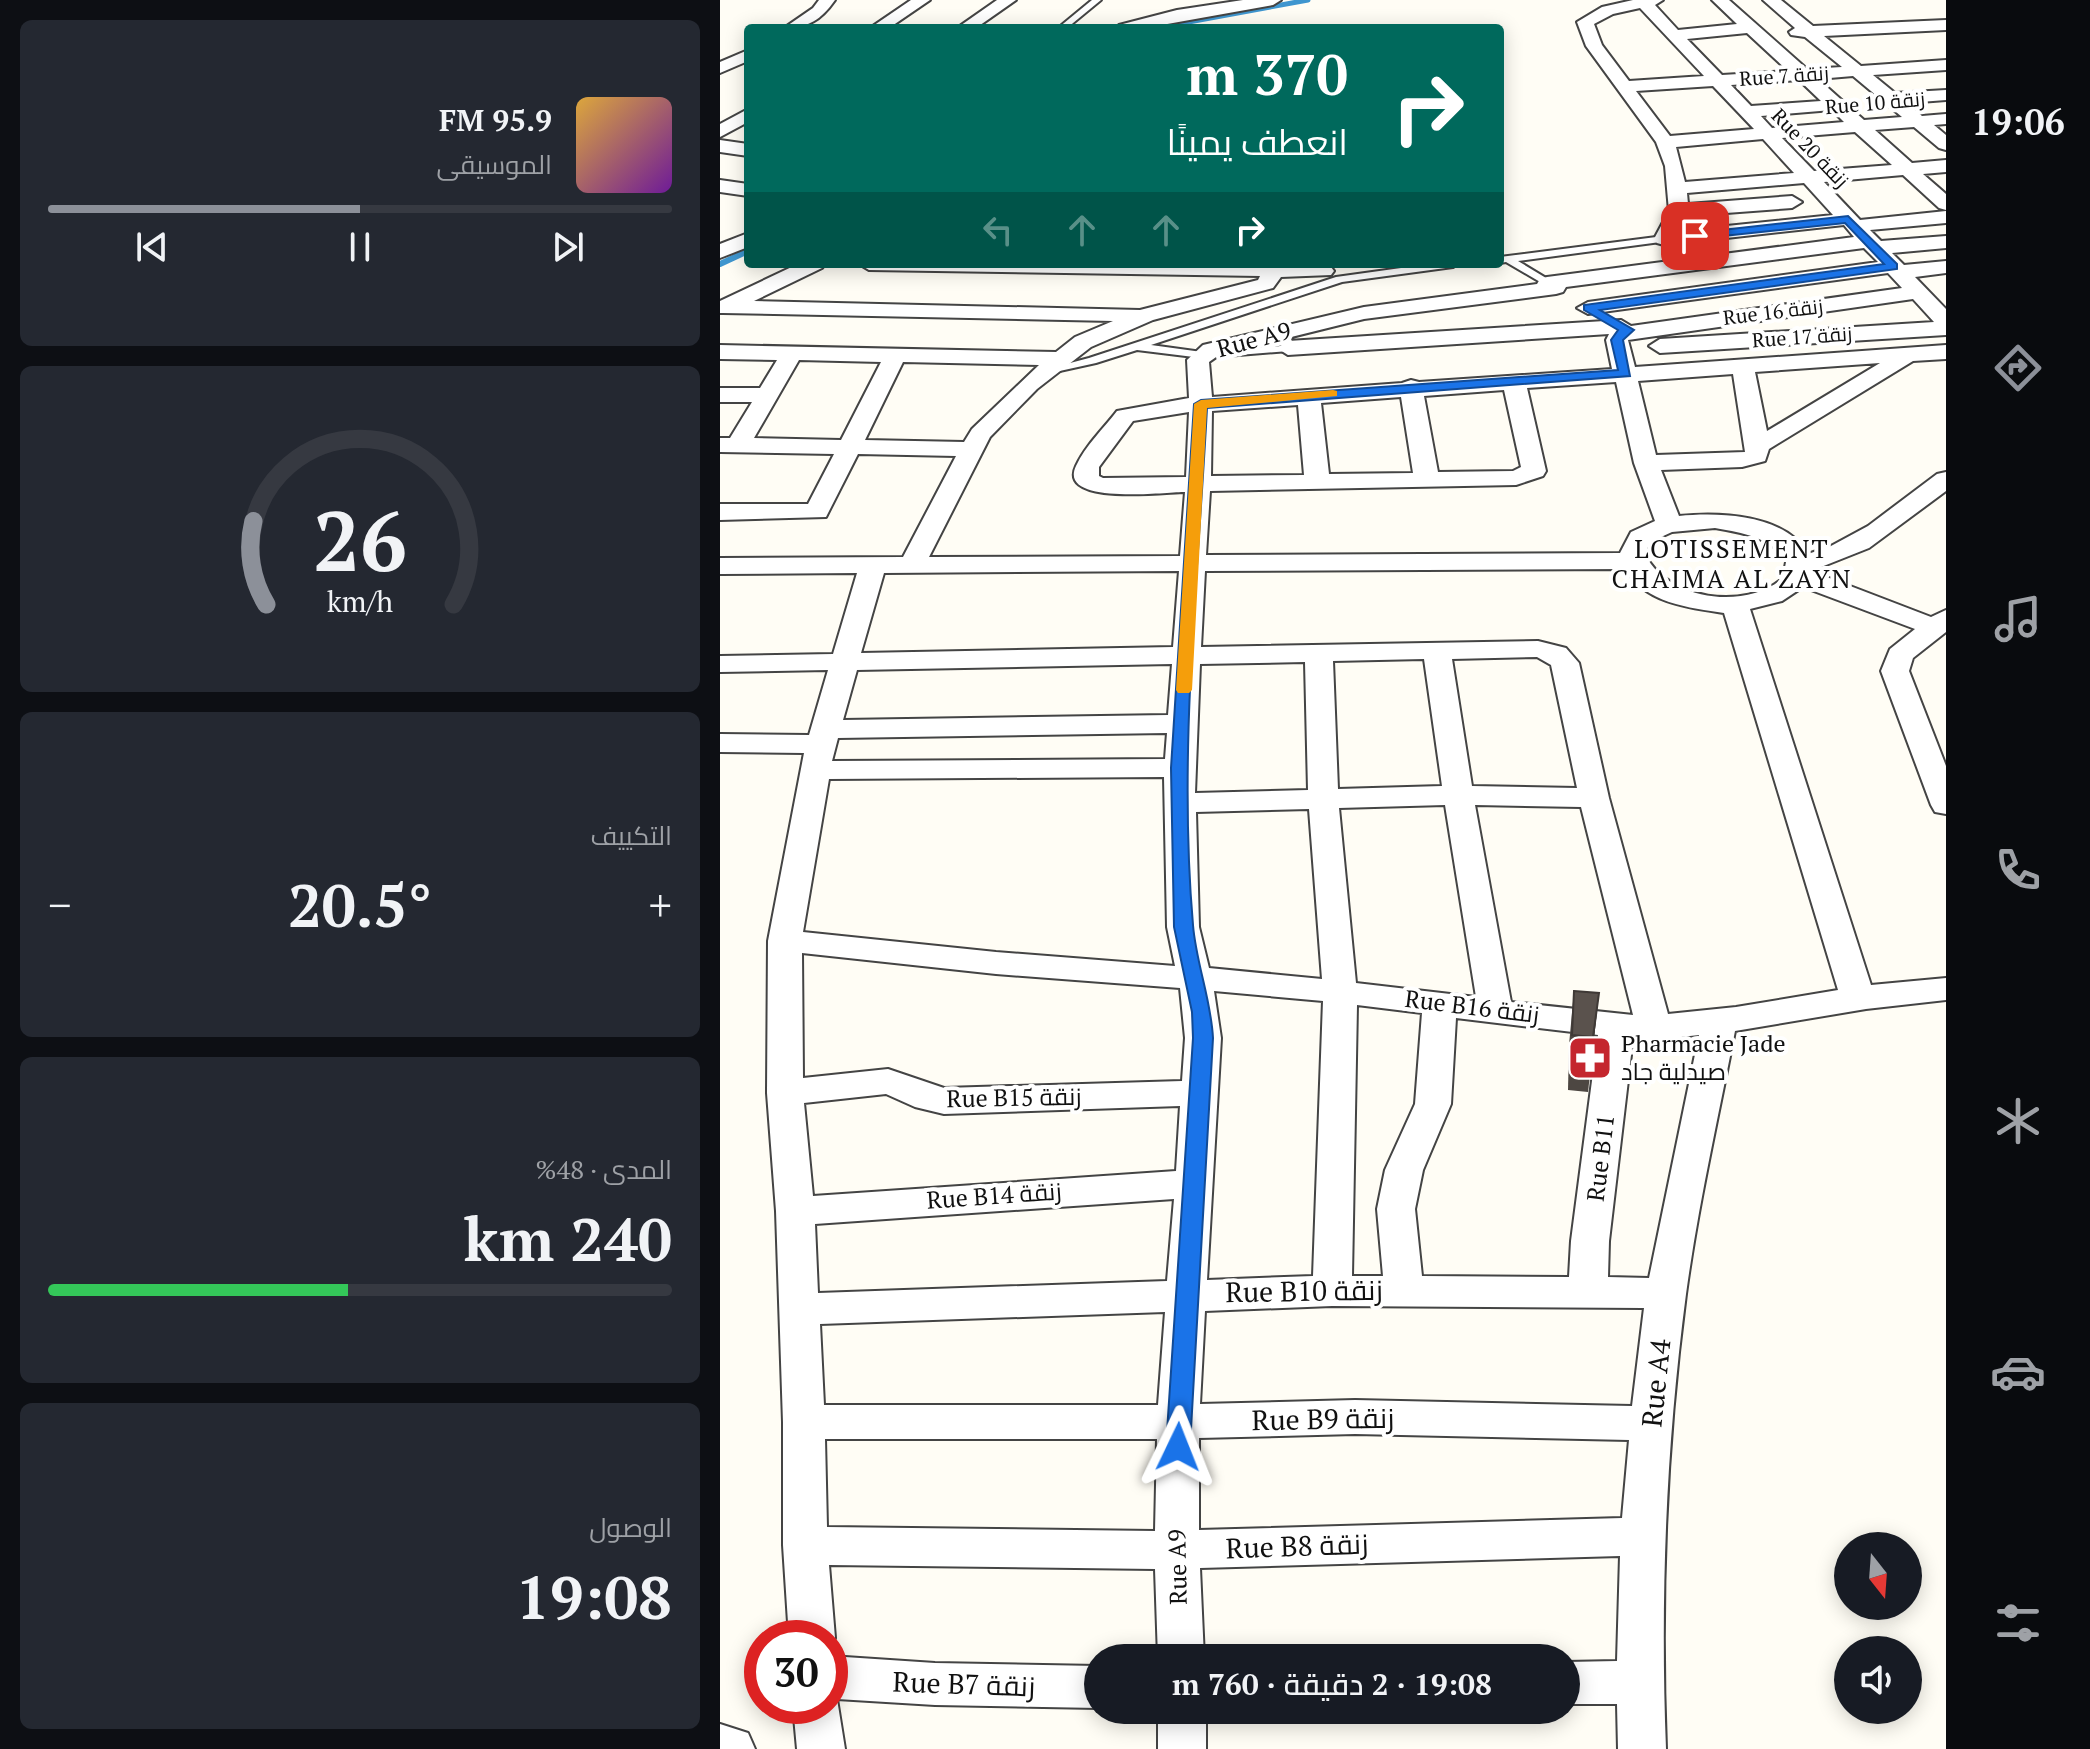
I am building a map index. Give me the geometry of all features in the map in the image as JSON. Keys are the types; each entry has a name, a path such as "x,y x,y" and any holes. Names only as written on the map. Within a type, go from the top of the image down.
{"street":[{"path":"798,24 819,11 827,0"},
{"path":"884,24 922,0"},
{"path":"971,24 1008,0"},
{"path":"1141,24 1177,15 1273,0"},
{"path":"1720,0 1946,204"},
{"path":"1649,2 1608,10 1585,22 1594,46 1682,166 1678,188 1679,211 1664,239 1862,234 1946,242"},
{"name":"Rue 20 زنقة","path":"1649,2 1673,35 1744,112 1896,269 1929,296 1946,325"},
{"path":"1776,5 1812,9"},
{"path":"1776,5 1946,144"},
{"path":"1673,35 1946,25"},
{"path":"1752,57 1859,50"},
{"path":"720,68 744,57"},
{"path":"1696,61 1724,59"},
{"name":"Rue 7 زنقة","path":"1623,87 1800,74 1861,76 1946,65"},
{"path":"1861,76 1946,77"},
{"path":"1890,99 1946,95"},
{"path":"1744,112 1833,105"},
{"path":"720,132 744,117"},
{"name":"Rue 10 زنقة","path":"1665,142 1946,119"},
{"path":"720,146 744,149"},
{"path":"1762,160 1791,159"},
{"path":"1678,188 1946,166"},
{"path":"720,186 744,189"},
{"path":"1901,192 1930,190"},
{"path":"1679,211 1858,196"},
{"path":"1862,234 1946,217"},
{"path":"720,229 744,232"},
{"name":"Rue A9","path":"1180,1644 1177,1550 1178,1422 1201,1093 1202,1012 1183,927 1179,768 1198,485 1201,404 1197,370 1202,355 1286,340 1364,313 1551,286 1862,234"},
{"path":"720,252 744,241"},
{"path":"1588,308 1896,269 1946,267"},
{"path":"721,308 806,268"},
{"path":"912,564 980,434 1054,365 1083,342 1145,315 1266,284 1276,268"},
{"path":"1289,268 1324,271"},
{"path":"1551,286 1696,370"},
{"name":"Rue 16 زنقة","path":"1286,340 1624,329 1929,296"},
{"path":"721,308 1145,315"},
{"name":"Rue 17 زنقة","path":"1657,346 1946,325"},
{"path":"1624,329 1617,340 1646,463 1669,524"},
{"path":"720,352 895,356 1054,365"},
{"path":"1514,381 1534,471 1503,481 1098,486 1086,479 1087,467 1125,416 1153,408 1411,387 1626,373 1743,368 1946,352"},
{"path":"729,445 767,395 792,354"},
{"path":"720,512 817,512 895,356"},
{"path":"1758,446 1908,356"},
{"path":"1646,463 1742,460 1756,456 1758,446 1743,368"},
{"path":"1411,387 1427,481"},
{"path":"720,395 767,395"},
{"path":"1309,395 1317,481"},
{"path":"729,445 972,449"},
{"path":"1798,569 1792,551 1780,540 1762,531 1715,520 1669,524 1639,539 1632,549 1631,561 1639,575 1655,587 1679,597 1706,603 1735,603 1776,594 1790,585 1798,569 1865,541 1946,479"},
{"path":"720,566 1631,561"},
{"path":"811,1620 805,1545 804,1422 795,1211 785,1093 785,941 821,748 873,564"},
{"path":"1798,569 1940,623"},
{"path":"1735,603 1858,999"},
{"path":"1940,623 1900,655 1895,671 1945,801"},
{"path":"720,664 1538,649 1562,658 1594,798 1654,1028"},
{"path":"1437,652 1495,1009"},
{"path":"1319,655 1323,797 1340,991 1332,1291"},
{"path":"1914,719 1946,718"},
{"path":"821,748 1181,724"},
{"path":"720,743 1179,768"},
{"path":"1182,803 1458,795 1594,798"},
{"name":"Rue B16 زنقة","path":"785,941 996,963 1340,991 1654,1028 1719,1022 1858,999 1946,989"},
{"path":"1404,1289 1396,1209 1404,1170 1433,1104 1440,1003"},
{"name":"Rue A4","path":"1642,1749 1639,1682 1651,1423 1666,1293 1719,1022"},
{"name":"Rue B11","path":"1588,1291 1590,1241 1617,1026"},
{"name":"Rue B15 زنقة","path":"785,1093 888,1081 903,1085 926,1100 944,1101 1201,1093"},
{"name":"Rue B14 زنقة","path":"795,1211 1193,1184"},
{"name":"Rue B10 زنقة","path":"798,1309 1187,1293 1404,1289 1666,1293"},
{"name":"Rue B9 زنقة","path":"804,1422 1178,1422 1355,1417 1651,1423"},
{"name":"Rue B8 زنقة","path":"805,1545 1177,1550 1645,1536"},
{"name":"Rue B7 زنقة","path":"848,1678 935,1684 1084,1687"},
{"path":"1580,1683 1639,1682"},
{"path":"819,1724 821,1749"},
{"path":"1182,1724 1182,1749"},
{"path":"720,1746 731,1749"}],"lane":[{"path":"1067,24 1097,0"},
{"path":"1504,259 1664,239"},
{"path":"1504,259 1551,286"},
{"path":"1054,365 1092,361 1340,279 1423,268"},
{"path":"1134,346 1202,355"}],"building":[{"path":"1574,991 1599,993 1593,1037 1572,1035"}],"waterway":[{"path":"1178,24 1308,0"},
{"path":"720,264 744,253"}],"slow traffic":[{"path":"1184,690 1201,404 1333,394"}],"place":[{"name":"Pharmacie Jade صيدلية جاد","path":"1590,1058"}],"district":[{"name":"LOTISSEMENT CHAIMA AL ZAYN","path":"1732,564"}],"route":[{"path":"1178,1447 1203,1038 1202,1012 1183,927 1179,768 1201,404 1626,373 1617,340 1627,330 1588,308 1893,266 1848,219 1695,236"}]}
